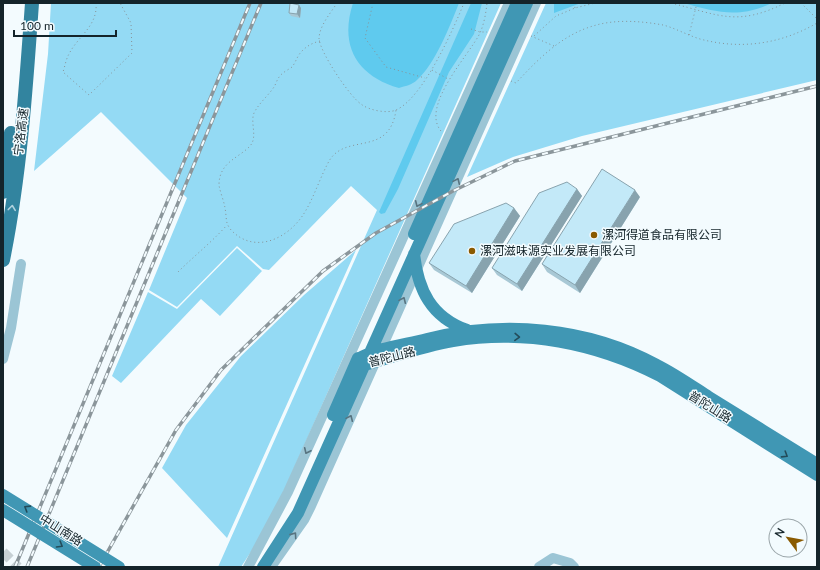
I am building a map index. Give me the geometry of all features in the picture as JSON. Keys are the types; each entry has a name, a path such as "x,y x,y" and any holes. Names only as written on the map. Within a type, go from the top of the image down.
{"highway":[{"name":"宁洛高速","path":"3,192 15,104 22,3"},
{"name":"宁洛高速","path":"3,260 9,231 25,96 32,3"}],"main road":[{"path":"254,567 293,504 367,357 517,3"},
{"path":"263,567 298,513 527,3"},
{"path":"414,252 416,270 427,300 438,314 454,325 470,331"},
{"name":"普陀山路","path":"367,357 451,333 499,328 546,330 587,338 624,350 657,364 817,464"},
{"name":"普陀山路","path":"367,357 452,341 491,336 538,338 587,346 638,364 660,376 817,475"},
{"name":"中山南路","path":"3,495 119,567"},
{"name":"中山南路","path":"3,510 95,567"}],"street":[{"path":"271,567 304,520 311,506 447,140 509,3"},
{"path":"248,567 288,492 416,270 536,3"},
{"path":"3,359 11,328 21,264"},
{"path":"540,567 553,558 570,563 574,567"}],"path":[{"path":"96,3 97,9 90,28 69,54 63,72 89,95 132,53 130,23 120,3"},
{"path":"337,3 324,23 320,41 321,48 351,95 361,105 373,109 396,110 407,102 431,69 445,46 464,3"},
{"path":"373,3 365,38 386,66 425,78"},
{"path":"447,140 439,129 437,116 441,96 448,79 480,32 485,18 487,3"},
{"path":"574,3 575,8"},
{"path":"533,36 556,16 575,8 595,3"},
{"path":"671,3 715,16 736,18 758,14 785,3"},
{"path":"689,35 697,3"},
{"path":"801,3 817,19"},
{"path":"503,78 516,83 534,63 555,46 573,35 594,26 619,22 641,22 664,26 689,35 723,44 748,45 772,42 798,34 817,23"},
{"path":"471,29 480,32 496,31"},
{"path":"320,41 312,43 300,52 292,66 280,76 274,87 261,102 254,115 254,138 250,146 228,163 219,184 227,224 232,231 247,241 256,244 268,243 282,236 303,216 330,158 340,149 378,139 386,134 391,129 396,110"},
{"path":"431,69 448,79"},
{"path":"178,272 193,256 213,241 227,224"}],"shaded area":[{"path":"51,3 501,3 282,495 258,541 241,567 218,567 377,210 351,186 269,270 263,269 237,246 177,307 149,290 187,198 101,112 34,171 48,54"},
{"path":"353,3 459,3 436,55 424,73 415,82 399,88 384,83 372,76 362,67 355,57 350,46 348,33 349,19"},
{"path":"471,3 482,3 474,34 449,72 398,189 385,213 381,214 379,212"},
{"path":"546,3 817,3 817,80 582,136 513,157 467,177"},
{"path":"554,3 581,3 554,13"},
{"path":"683,3 772,3 749,11 728,12 706,9"},
{"path":"237,248 262,271 220,316 201,299 121,383 112,376 148,292 177,309"},
{"path":"356,250 227,538 162,468 186,425 241,356 304,295"}],"building":[{"path":"290,3 299,5 297,14 289,13"},
{"name":"漯河得道食品有限公司","path":"602,169 635,190 575,285 542,264"},
{"path":"567,182 577,189 517,284 492,268 539,193"},
{"name":"漯河滋味源实业发展有限公司","path":"506,203 514,208 466,286 429,263 454,224"}],"tunnel":[{"path":"3,552 18,567"}],"railway":[{"path":"15,567 250,3"},
{"path":"27,567 261,3"},
{"path":"99,567 176,430 221,370 323,271 376,233 453,191 515,161 817,86"}],"place":[{"name":"漯河得道食品有限公司","path":"594,235"},
{"name":"漯河滋味源实业发展有限公司","path":"472,251"}]}
